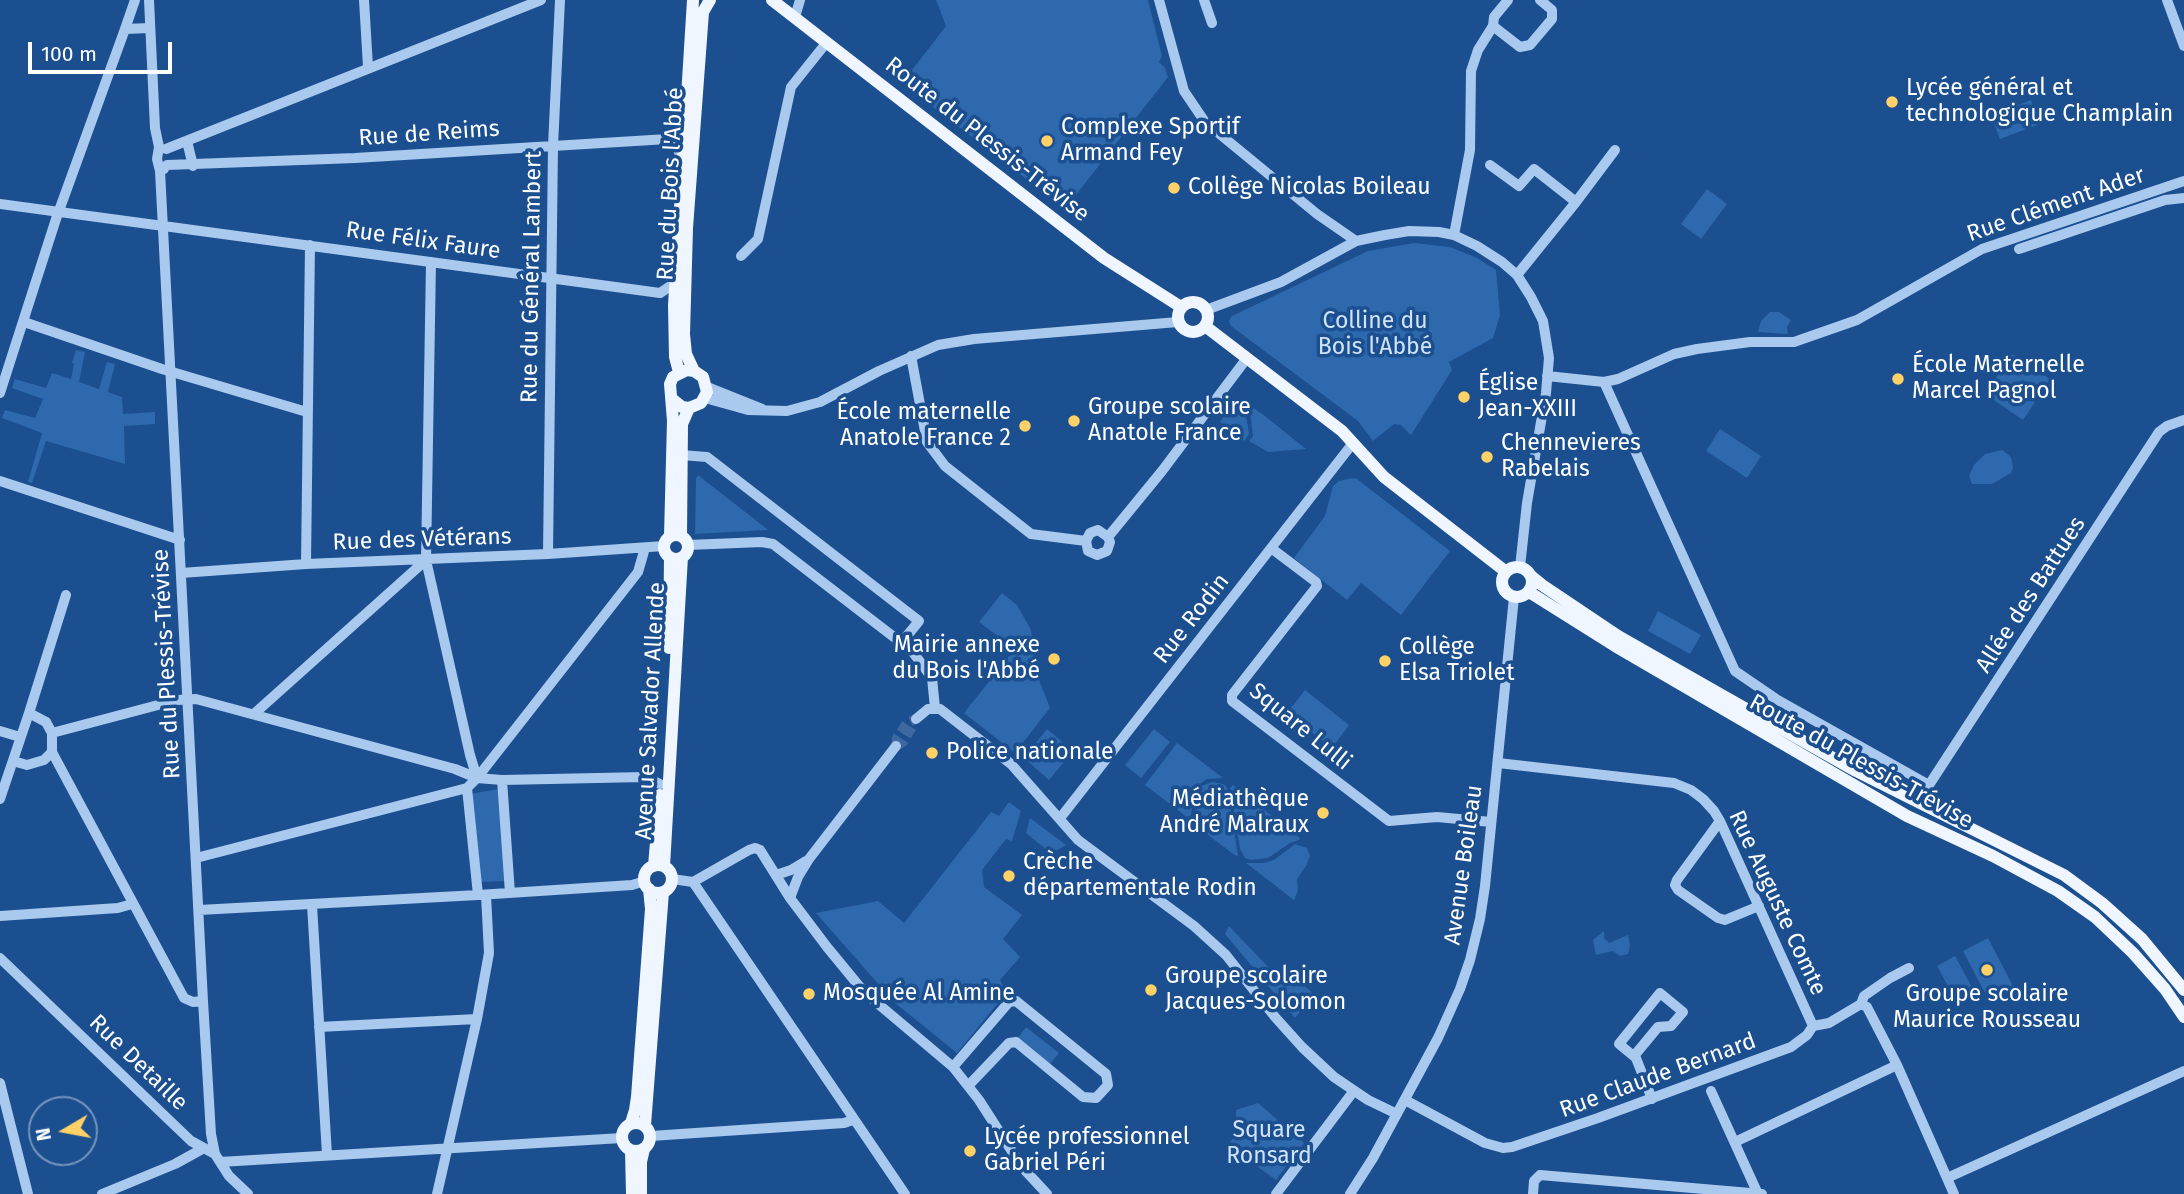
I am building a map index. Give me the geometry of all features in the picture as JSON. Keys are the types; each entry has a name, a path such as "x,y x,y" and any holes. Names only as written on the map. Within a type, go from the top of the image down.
{"main road":[{"path":"679,372 675,357 675,284 693,0"},
{"name":"Rue du Bois l'Abbé","path":"694,371 686,354 684,334 687,228 703,12 710,0"},
{"name":"Route du Plessis-Trévise","path":"772,0 1104,258 1181,307"},
{"path":"1195,302 1206,310 1208,319 1201,330 1191,333 1182,329 1177,316 1181,307 1195,302"},
{"path":"1205,326 1342,431 1384,477 1505,571"},
{"path":"694,371 703,377 706,392 701,403 689,408 682,407 672,399 670,384 679,372 694,371"},
{"name":"Avenue Salvador Allende","path":"659,866 660,784 676,546 672,399"},
{"name":"Avenue Salvador Allende","path":"659,866 682,424 689,408"},
{"path":"1520,567 1531,576 1532,584 1524,596 1514,597 1506,593 1502,585 1505,571 1520,567"},
{"name":"Route du Plessis-Trévise","path":"1531,576 1653,657 1856,771 2064,875 2102,903 2142,939 2184,990"},
{"name":"Route du Plessis-Trévise","path":"1529,592 1615,646 1907,816 1993,856 2047,885 2095,917 2133,953 2165,989 2184,1017"},
{"path":"647,885 656,893 663,892 670,887 670,872 659,866 648,870 647,885 651,909 635,1110 622,1138 625,1146 638,1149 649,1143 663,892"},
{"path":"631,1123 648,1130"},
{"path":"632,1194 638,1149"},
{"path":"638,1149 641,1162 641,1194"}],"street":[{"path":"0,393 58,212 135,0"},
{"name":"Rue du Plessis-Trévise","path":"149,0 155,128 163,148 162,226 203,1001 211,1134 218,1158"},
{"path":"364,0 368,67"},
{"path":"163,148 187,141 541,0"},
{"name":"Rue du Général Lambert","path":"548,554 553,146 560,0"},
{"path":"795,17 800,0"},
{"path":"1159,0 1184,91 1205,122 1235,150 1331,225 1356,241"},
{"path":"1203,0 1212,23"},
{"path":"1454,235 1470,150 1471,71 1478,50 1493,26 1494,18 1508,0"},
{"path":"1493,26 1520,47 1530,46 1552,19 1552,10 1540,0"},
{"path":"2167,0 2183,39"},
{"path":"125,29 150,28"},
{"path":"741,256 758,239 791,87 827,42"},
{"name":"Rue de Reims","path":"164,168 668,139 676,145 681,159"},
{"path":"187,141 192,166"},
{"path":"1517,275 1615,150"},
{"path":"1490,165 1519,186 1534,169 1576,202"},
{"name":"Rue Clément Ader","path":"1547,376 1604,382 1618,379 1674,354 1738,343 1794,342 1843,326 1875,311 1982,249 2184,181"},
{"path":"2019,249 2165,200 2184,198"},
{"name":"Rue Félix Faure","path":"0,204 660,293 675,284"},
{"path":"1206,310 1281,282 1356,241 1409,231 1454,235 1477,246 1517,275 1543,321 1548,343 1547,376 1520,567"},
{"path":"306,564 310,245"},
{"path":"431,262 426,560 477,778"},
{"path":"24,322 171,371 307,412"},
{"path":"706,392 748,410 804,408 938,345 974,339 1178,322"},
{"path":"911,356 926,442 945,466 1031,534 1086,541"},
{"path":"1108,537 1162,471 1247,358"},
{"path":"1604,382 1735,671 1787,705 1929,785"},
{"name":"Allée des Battues","path":"1920,803 1929,785 2159,432 2184,420"},
{"name":"Rue Rodin","path":"1061,817 1353,443"},
{"path":"681,455 707,457 919,621 902,642"},
{"path":"0,481 180,540"},
{"path":"1098,530 1108,537 1110,547 1107,551 1097,555 1088,551 1086,541 1090,533 1098,530"},
{"name":"Rue des Vétérans","path":"181,573 306,564 771,543 912,651 932,678 935,708"},
{"path":"196,858 467,788 638,572 645,548"},
{"name":"Square Lulli","path":"1271,548 1316,582 1317,586 1232,695 1232,701 1389,821 1437,817 1491,822"},
{"path":"255,713 426,560"},
{"path":"0,799 66,595"},
{"name":"Avenue Boileau","path":"1350,1194 1405,1100 1452,1009 1470,960 1480,919 1514,597"},
{"path":"52,733 188,699 255,713 455,769 477,778 502,780 645,777 660,784"},
{"path":"916,719 923,711 935,708 1011,764 1061,817 1078,840 1194,926 1226,955 1296,1041 1353,1092 1397,1114"},
{"path":"29,713 46,722 52,733 52,752 184,998 193,1002 203,1001"},
{"path":"0,731 20,737"},
{"path":"790,898 809,859 896,746"},
{"path":"13,761 27,765 44,760 52,752"},
{"name":"Rue Auguste Comte","path":"1498,763 1674,783 1703,799 1720,821 1813,1026"},
{"path":"502,780 510,893"},
{"path":"437,1194 477,1019 488,953 467,788"},
{"path":"1907,816 1911,806 1920,803 1924,808 1920,822"},
{"path":"1720,821 1675,885 1678,890 1725,920 1759,906"},
{"path":"672,879 693,882 755,848 760,850 790,898 864,992 953,1067 1022,1167 1047,1194"},
{"path":"776,874 791,870 809,859"},
{"path":"693,882 905,1194"},
{"path":"199,910 647,885"},
{"path":"0,916 118,908 132,904"},
{"path":"312,905 327,1155"},
{"name":"Rue Detaille","path":"0,958 191,1141 218,1158 229,1176 248,1194"},
{"name":"Rue Claude Bernard","path":"1405,1100 1485,1143 1503,1148 1567,1129 1791,1047 1807,1035 1813,1026 1829,1023 1861,1004 1864,996 1909,968"},
{"path":"1634,1056 1658,1027 1671,1026 1683,1012 1660,993 1619,1044 1634,1056 1651,1099"},
{"path":"953,1067 1009,1002 1016,1002 1106,1074 1108,1085 1096,1098 1083,1097 1016,1042 1009,1043 968,1086"},
{"path":"1861,1004 1867,1007 1897,1065 1954,1194"},
{"path":"319,1027 477,1019"},
{"path":"1735,1142 1897,1065"},
{"path":"1947,1178 2184,1071"},
{"path":"0,1083 28,1194"},
{"path":"1533,1194 1534,1181 1540,1175 1759,1194 1711,1091"},
{"path":"1279,1190 1353,1092"},
{"path":"648,1130 844,1123 853,1120"},
{"path":"218,1158 327,1155 622,1138"},
{"path":"102,1194 175,1164 204,1148"}],"green space":[{"name":"Complexe Sportif Armand Fey","path":"936,0 1148,0 1162,56 1159,62 1168,77 1065,209 902,83 946,26"},
{"path":"2031,100 2040,124 2000,139 1991,116"},
{"path":"1707,189 1727,204 1701,239 1681,224"},
{"name":"Colline du Bois l'Abbé","path":"1414,243 1450,247 1477,258 1496,270 1500,315 1493,338 1449,362 1452,370 1411,435 1401,425 1394,424 1373,441 1358,421 1231,326 1229,321 1232,316 1368,251"},
{"path":"1770,312 1779,312 1791,320 1787,327 1788,334 1758,332 1761,321"},
{"path":"76,350 85,352 79,382 99,389 107,362 115,364 108,392 122,397 123,414 155,412 155,424 124,426 125,464 46,441 32,483 28,482 42,433 2,418 5,410 35,418 43,399 12,388 15,379 46,388 52,373 71,379"},
{"path":"2012,354 2050,379 2023,420 1985,394"},
{"path":"1244,403 1249,434 1244,441 1220,422 1232,404 1241,407"},
{"path":"1249,405 1306,449 1268,452 1249,441 1253,436"},
{"path":"1720,429 1761,456 1747,478 1706,451"},
{"path":"2002,450 2011,457 2011,473 1992,484 1972,484 1969,476 1974,465 1985,454"},
{"path":"698,475 767,529 767,530 695,534"},
{"path":"1353,478 1450,551 1401,615 1361,583 1347,600 1294,558 1325,516 1333,486 1339,481"},
{"path":"1002,593 1017,605 1031,630 1038,677 1050,708 1015,753 964,713 1015,649 979,622"},
{"path":"1658,611 1701,635 1690,654 1648,631"},
{"path":"1305,690 1349,725 1332,748 1287,713"},
{"path":"1047,729 1073,751 1049,780 1024,758"},
{"path":"1154,729 1170,742 1141,778 1125,765"},
{"path":"1177,743 1223,778 1207,779 1194,788 1191,815 1187,817 1145,785"},
{"path":"1212,782 1227,787 1238,855 1236,856 1196,826 1195,795 1201,786"},
{"path":"1233,785 1300,838 1299,840 1268,858 1245,858 1240,849 1230,788"},
{"path":"499,789 505,881 479,882 470,794"},
{"path":"1009,802 1021,811 1012,841 1006,839 982,870 984,887 1022,915 1003,939 1020,957 1000,980 1007,992 957,1053 895,1003 816,913 878,901 904,923 991,812 999,816"},
{"path":"1030,818 1066,845 1054,852 1048,851 1026,833"},
{"path":"1295,844 1307,848 1310,856 1297,879 1298,890 1294,900 1246,863 1274,860"},
{"path":"1229,926 1271,970 1282,967 1314,994 1295,1018 1225,934"},
{"path":"1604,931 1604,938 1609,943 1628,935 1628,954 1620,956 1613,951 1596,955 1593,940"},
{"path":"1988,938 2013,986 1988,999 1963,951"},
{"path":"1955,956 1974,991 1956,1001 1937,966"},
{"path":"1026,1027 1059,1053 1050,1064 1017,1039"},
{"name":"Square Ronsard","path":"1258,1103 1304,1143 1276,1180 1228,1145 1240,1129 1236,1110"}],"tunnel":[{"path":"896,746 897,738 908,722 916,719"},
{"path":"896,746 903,742 914,723"}],"place":[{"name":"Lycée général et technologique Champlain","path":"1892,102"},
{"name":"Complexe Sportif Armand Fey","path":"1047,141"},
{"name":"Collège Nicolas Boileau","path":"1174,188"},
{"name":"École Maternelle Marcel Pagnol","path":"1898,379"},
{"name":"Église Jean-XXIII","path":"1464,397"},
{"name":"Groupe scolaire Anatole France","path":"1074,421"},
{"name":"École maternelle Anatole France 2","path":"1025,426"},
{"name":"Chennevieres Rabelais","path":"1487,457"},
{"name":"Mairie annexe du Bois l'Abbé","path":"1054,659"},
{"name":"Collège Elsa Triolet","path":"1385,661"},
{"name":"Police nationale","path":"932,753"},
{"name":"Médiathèque André Malraux","path":"1323,813"},
{"name":"Crèche départementale Rodin","path":"1009,876"},
{"name":"Groupe scolaire Maurice Rousseau","path":"1987,970"},
{"name":"Groupe scolaire Jacques-Solomon","path":"1151,990"},
{"name":"Mosquée Al Amine","path":"809,994"},
{"name":"Lycée professionnel Gabriel Péri","path":"970,1151"}]}
